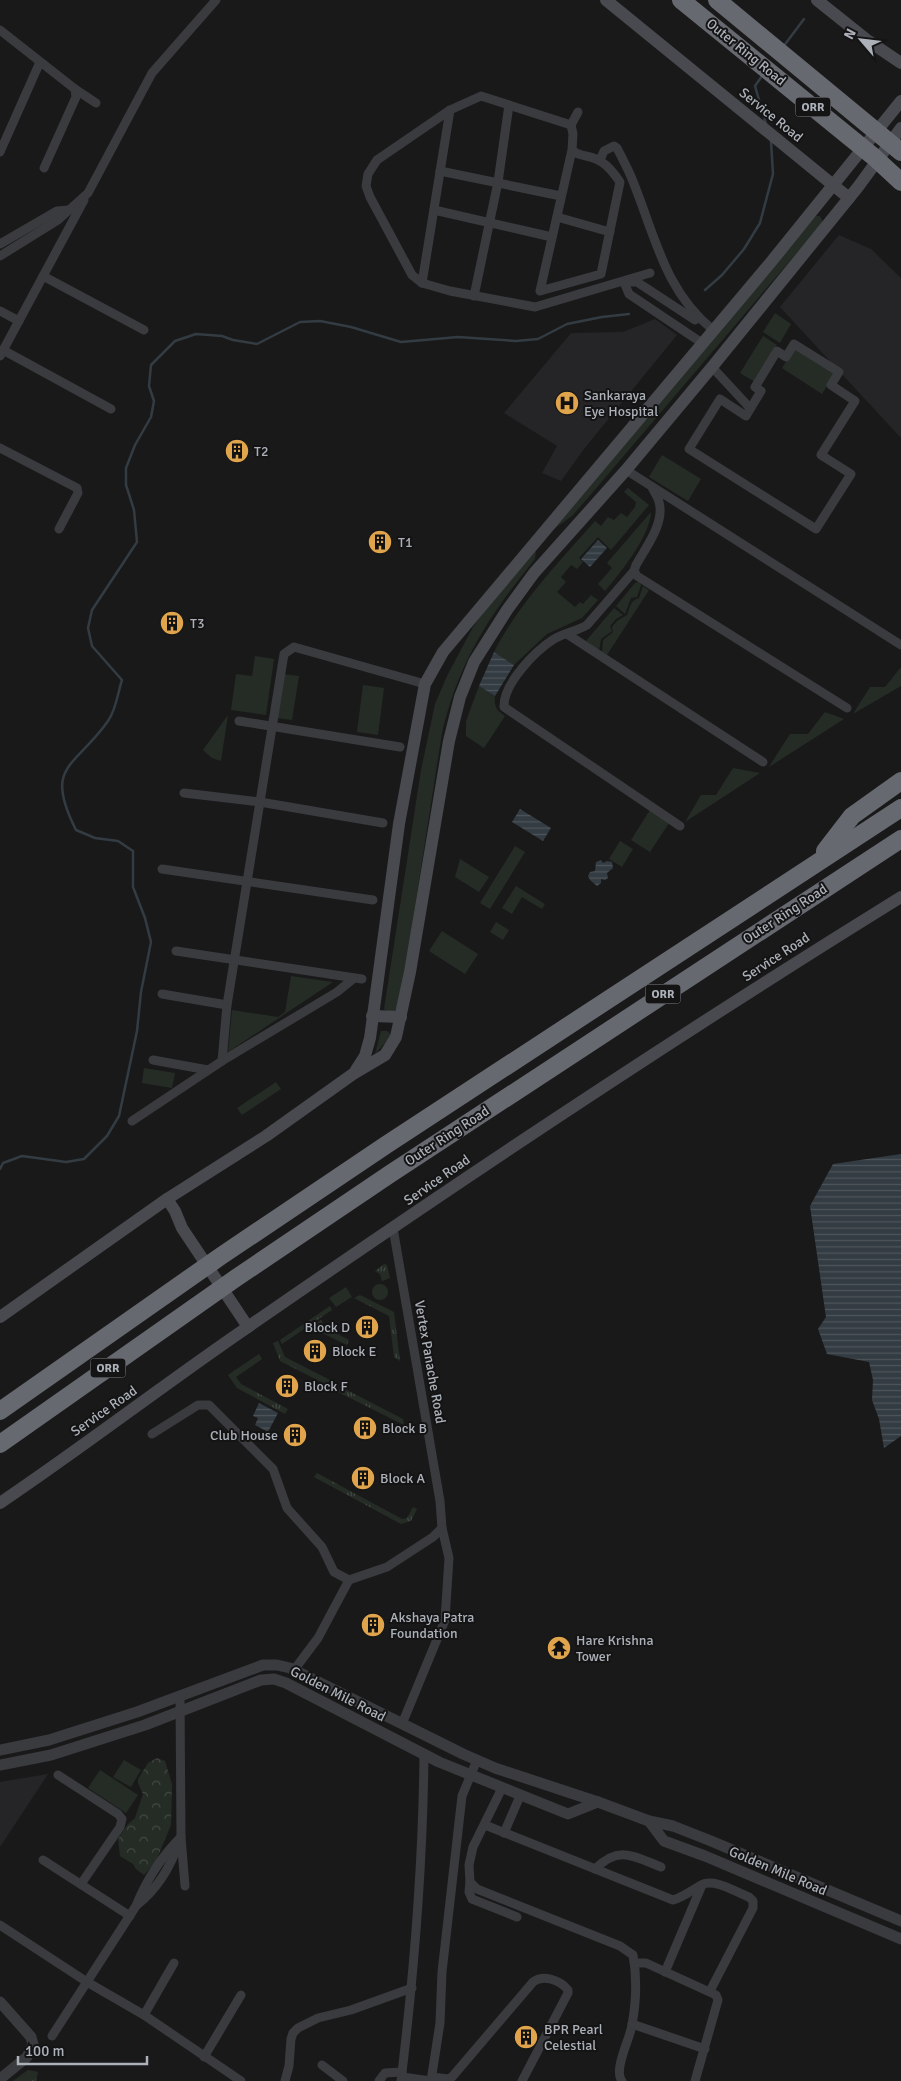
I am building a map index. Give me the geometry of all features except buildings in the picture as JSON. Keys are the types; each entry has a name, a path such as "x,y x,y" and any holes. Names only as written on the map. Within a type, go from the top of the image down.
{"highway":[{"name":"Outer Ring Road","path":"682,0 885,166 901,182"},
{"name":"Outer Ring Road","path":"717,0 900,151"},
{"path":"818,861 852,816 901,781"},
{"name":"Outer Ring Road","path":"0,1411 200,1270 386,1145 901,808"},
{"name":"Outer Ring Road","path":"0,1444 236,1278 390,1174 901,839"}],"main road":[{"name":"Service Road","path":"606,0 849,198"},
{"path":"817,0 867,40 901,63"},
{"path":"353,1074 365,1056 399,824 425,684 443,652 712,332 901,102"},
{"path":"0,1317 167,1199 266,1136 353,1074 386,1055 396,1037 401,1017 449,741 460,697 474,662 506,610 534,573 626,470 712,367 849,198 901,128"},
{"path":"541,535 556,548"},
{"name":"Service Road","path":"0,1503 248,1327 516,1144 704,1021 901,897"},
{"path":"372,1016 401,1017"},
{"path":"167,1199 175,1211 182,1228 248,1327"}],"street":[{"path":"110,409 2,353 152,73 216,0"},
{"path":"0,30 75,89 96,103"},
{"path":"0,152 40,62"},
{"path":"44,168 76,97 75,89"},
{"path":"571,125 481,96 450,110 377,160 368,174 366,186 412,275 422,283 474,296 535,307 650,273"},
{"path":"474,296 498,182 509,105"},
{"path":"422,283 450,110"},
{"path":"535,307 572,150 574,134 571,125 578,112"},
{"path":"600,160 604,151 614,146 617,148 633,181 670,280 685,302 712,332"},
{"path":"540,291 602,274 620,182 608,165 600,160 576,155 572,150"},
{"path":"440,170 561,196"},
{"path":"0,256 58,220 88,193"},
{"path":"0,244 57,212 69,210"},
{"path":"434,210 552,237"},
{"path":"556,217 610,232"},
{"path":"43,276 144,330"},
{"path":"624,282 637,282 691,316 712,332"},
{"path":"624,282 629,294 702,344"},
{"path":"635,298 643,286"},
{"path":"0,311 19,321"},
{"path":"794,344 839,372 831,385 855,401 821,455 850,474 816,529 688,449 720,399 746,416 750,408 761,391 755,388 777,351 786,357 794,344"},
{"path":"712,367 750,408"},
{"path":"0,448 77,488 78,493 59,529"},
{"path":"626,470 901,645"},
{"path":"652,487 659,502 658,522 634,571 587,625 556,638 519,672 504,696 504,707 680,826"},
{"path":"634,571 643,581 847,708"},
{"path":"567,634 763,762"},
{"path":"222,1061 227,1005 234,959 284,654 294,647 425,684"},
{"path":"239,721 400,747"},
{"path":"184,793 260,802 383,823"},
{"path":"162,869 373,900"},
{"path":"132,1121 222,1061 358,979 176,951"},
{"path":"162,994 227,1005"},
{"path":"153,1060 208,1070"},
{"name":"Vertex Panache Road","path":"393,1228 448,1558 445,1620 402,1724"},
{"path":"152,1434 198,1405 209,1405 273,1469 287,1508 322,1547 334,1572 349,1580"},
{"path":"294,1670 318,1638 349,1580 387,1567 433,1537 442,1528"},
{"name":"Golden Mile Road","path":"0,1750 49,1740 180,1696 263,1665 277,1665 294,1670 477,1760 649,1821 673,1826 901,1922"},
{"name":"Golden Mile Road","path":"0,1765 51,1754 180,1712 262,1680 274,1679 286,1683 470,1776 520,1796 568,1814 598,1802"},
{"path":"180,1696 181,1837 185,1886"},
{"path":"402,2077 412,1988 422,1847 424,1754"},
{"path":"431,2080 440,2022 442,1972 462,1796 477,1760"},
{"path":"58,1775 118,1814 122,1819 120,1827 81,1884"},
{"path":"502,1788 485,1826 472,1847 469,1864 469,1892 472,1899 518,1917"},
{"path":"504,1833 520,1796"},
{"name":"Golden Mile Road","path":"649,1821 664,1841 705,1856 901,1939"},
{"path":"485,1826 673,1900 710,1882 749,1897 754,1904 710,1991"},
{"path":"52,2036 130,1916 142,1891 169,1849 181,1837"},
{"path":"595,1869 606,1858 620,1854 633,1856 661,1867"},
{"path":"43,1860 130,1916"},
{"path":"470,1882 477,1889 620,1946 633,1955 635,1963 632,2024 618,2072 622,2081"},
{"path":"665,1972 702,1885"},
{"path":"0,1925 87,1982 144,2015 241,2081"},
{"path":"144,2015 174,1962"},
{"path":"635,1963 646,1964 716,1995 718,2000 695,2081"},
{"path":"380,2081 402,2077 431,2080 450,2079 533,1982 545,1978 563,1985 568,1990 568,1994 522,2081"},
{"path":"285,2081 289,2066 292,2035 298,2028 318,2018 351,2010 412,1988"},
{"path":"204,2057 241,1995"},
{"path":"0,2002 31,2037 33,2044 27,2056 0,2079"},
{"path":"632,2024 705,2049"},
{"path":"322,2065 343,2081"}],"shaded area":[{"path":"839,235 871,249 901,278 901,438 780,307"},
{"name":"Sankaraya Eye Hospital","path":"655,319 677,335 584,449 561,481 542,473 557,446 504,413 571,333 623,332"},
{"path":"598,540 607,548 590,567 581,559"},
{"path":"494,652 514,665 495,696 479,686"},
{"path":"520,809 551,828 543,841 512,822"},
{"path":"601,860 603,863 607,861 612,862 613,868 607,873 608,878 605,880 601,879 601,883 597,886 588,876 590,872 595,871 596,862"},
{"path":"901,1154 901,1436 884,1448 879,1419 872,1400 873,1380 869,1362 827,1354 818,1329 826,1317 810,1206 833,1164"},
{"path":"259,1403 278,1413 268,1432 255,1425 258,1418 253,1416"},
{"path":"48,1774 0,1847 0,1782"}],"green space":[{"path":"816,216 820,216 823,222 587,499 572,516 554,529 552,527"},
{"path":"775,313 791,324 780,343 763,332"},
{"path":"763,336 777,345 755,382 740,373"},
{"path":"795,348 835,373 822,394 782,368"},
{"path":"662,455 701,479 688,501 649,477"},
{"path":"628,488 649,505 611,550 598,537 579,558 583,562 577,569 571,565 561,577 566,582 557,592 575,607 580,602 583,604 591,595 598,600 582,618 547,634 514,665 494,652 527,600 595,521 601,526 608,517 614,520 621,513 627,517 635,507 636,502 624,492"},
{"path":"651,512 646,532 640,543 605,591 598,584 612,568 607,563"},
{"path":"536,551 535,559 503,600 478,640 457,683 449,707 442,733 399,1009 389,1013 384,1009 421,770 435,704 447,676 473,627 492,600"},
{"path":"639,582 641,585 637,597 631,598 625,614 616,606 635,583"},
{"path":"643,586 649,590 607,655 602,652 603,640 613,632 612,627 617,621 627,615 632,603 639,598"},
{"path":"614,608 623,615 610,626 612,631 601,639 599,651 586,641"},
{"path":"255,656 274,659 266,715 231,710 236,674 252,676"},
{"path":"901,667 901,686 853,714 870,687 885,687"},
{"path":"283,674 299,676 292,720 276,718"},
{"path":"363,685 384,688 378,735 357,732"},
{"path":"479,686 495,696 496,708 505,716 484,748 466,736 466,721"},
{"path":"825,712 844,719 769,767 790,734 808,734"},
{"path":"228,715 221,761 212,758 203,750"},
{"path":"733,768 760,773 685,822 701,795 716,795"},
{"path":"650,810 669,823 650,852 631,840"},
{"path":"620,841 633,849 622,867 609,859"},
{"path":"515,846 525,852 490,909 480,903"},
{"path":"460,859 489,877 479,892 455,877"},
{"path":"516,886 545,904 542,909 522,897 512,914 502,908"},
{"path":"496,922 509,930 503,940 490,932"},
{"path":"442,931 478,954 465,974 429,951"},
{"path":"291,976 333,982 228,1052 232,1010 278,1017 285,1012"},
{"path":"381,1031 387,1031 392,1035 375,1054"},
{"path":"144,1068 175,1073 172,1088 142,1083"},
{"path":"276,1082 281,1089 242,1115 237,1108"},
{"path":"384,1264 387,1265 390,1278 382,1281 380,1274 375,1271"},
{"path":"377,1284 383,1284 388,1289 386,1298 377,1300 372,1295 372,1289"},
{"path":"346,1287 352,1297 336,1307 329,1298"},
{"path":"360,1295 394,1312 400,1361 394,1357 389,1316 354,1298"},
{"path":"330,1306 332,1310 282,1344 280,1340"},
{"path":"321,1320 326,1328 349,1340 347,1345 322,1333 316,1323"},
{"path":"278,1341 285,1357 330,1380 327,1385 280,1361 273,1343"},
{"path":"259,1354 262,1359 236,1377 241,1384 288,1409 285,1414 237,1388 228,1375"},
{"path":"341,1387 403,1419 404,1425 338,1392"},
{"path":"317,1473 402,1519 407,1518 413,1507 417,1509 411,1521 401,1524 314,1477"},
{"path":"157,1758 165,1761 172,1784 171,1825 156,1861 144,1875 133,1864 120,1856 118,1839 127,1825 135,1818 143,1794 138,1779 148,1763"},
{"path":"124,1760 141,1770 131,1787 113,1777"},
{"path":"100,1770 138,1795 126,1813 88,1788"},
{"path":"28,2070 38,2072 36,2081 13,2081"}],"waterway":[{"path":"783,47 804,19"},
{"path":"762,76 755,86 766,124"},
{"path":"705,290 722,275 744,249 760,223 773,174 771,141"},
{"path":"0,1169 3,1163 22,1156 66,1162 84,1159 107,1136 119,1116 137,1031 141,992 151,942 145,918 133,887 133,851 118,841 95,838 76,830 62,792 63,779 67,769 111,717 122,680 92,646 88,628 92,610 137,542 134,510 126,485 126,468 135,445 151,417 154,401 149,386 151,365 175,341 196,334 222,336 257,344 300,322 320,321 351,327 401,342 458,337 516,341 538,339 567,324 629,314"}],"place":[{"name":"Sankaraya Eye Hospital","path":"567,403"},
{"name":"T2","path":"237,451"},
{"name":"T1","path":"380,542"},
{"name":"T3","path":"172,623"},
{"name":"Block D","path":"367,1327"},
{"name":"Block E","path":"315,1351"},
{"name":"Block F","path":"287,1386"},
{"name":"Block B","path":"365,1428"},
{"name":"Club House","path":"295,1435"},
{"name":"Block A","path":"363,1478"},
{"name":"Akshaya Patra Foundation","path":"373,1625"},
{"name":"Hare Krishna Tower","path":"559,1648"},
{"name":"BPR Pearl Celestial","path":"526,2037"}]}
